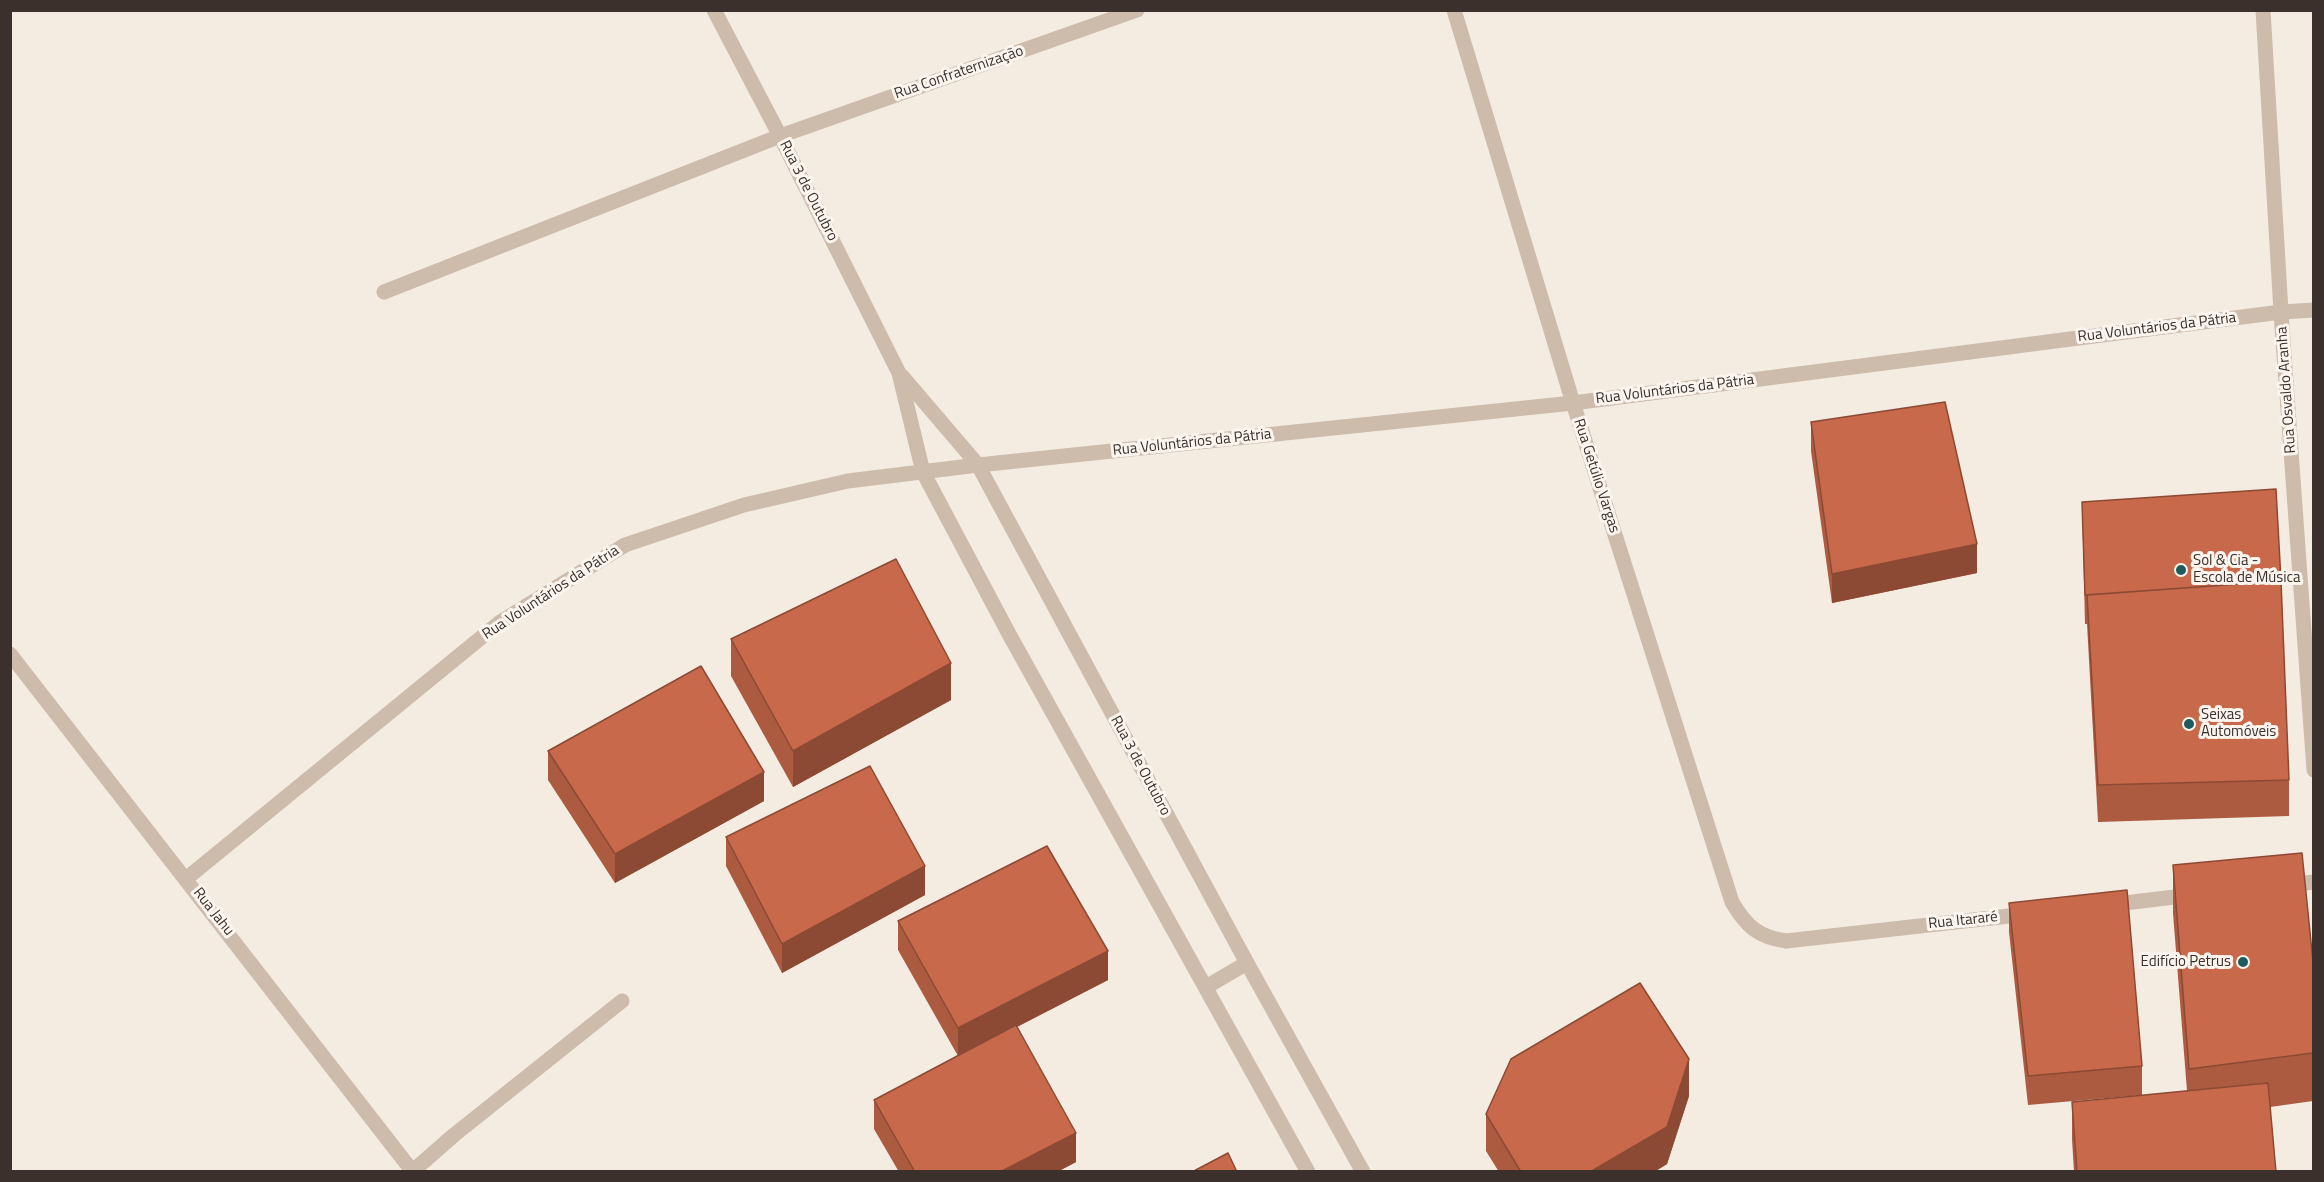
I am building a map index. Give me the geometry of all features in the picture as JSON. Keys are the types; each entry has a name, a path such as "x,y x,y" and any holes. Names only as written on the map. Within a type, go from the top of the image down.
{"street":[{"name":"Rua 3 de Outubro","path":"714,10 899,373 923,472 1009,634 1308,1172"},
{"name":"Rua Confraternização","path":"384,292 780,136 1137,10"},
{"name":"Rua Getúlio Vargas","path":"1454,10 1573,403 1732,902 1743,920 1757,931"},
{"name":"Rua Osvaldo Aranha","path":"2263,10 2281,312 2313,770"},
{"name":"Rua Voluntários da Pátria","path":"187,878 499,623 625,545 744,505 848,481 978,465 1573,403 2281,312 2313,310"},
{"name":"Rua 3 de Outubro","path":"899,373 978,465 1247,963 1363,1172"},
{"name":"Rua Jahu","path":"10,654 187,878 413,1171"},
{"path":"2267,887 2313,882"},
{"path":"2091,907 2208,894"},
{"name":"Rua Itararé","path":"1757,931 1769,938 1786,941 2044,912"},
{"path":"1206,987 1247,963"},
{"path":"413,1171 454,1134 622,1001"}],"building":[{"path":"1945,402 1977,544 1832,574 1811,422"},
{"name":"Sol & Cia - Escola de Música","path":"2276,489 2281,581 2085,595 2082,502"},
{"path":"896,559 951,663 793,751 731,639"},
{"name":"Seixas Automóveis","path":"2281,581 2289,780 2098,785 2087,595"},
{"path":"701,666 764,772 615,854 548,751"},
{"path":"870,766 925,866 782,944 726,837"},
{"path":"1047,846 1108,951 958,1028 898,921"},
{"name":"Edifício Petrus","path":"2302,853 2313,962 2313,1053 2189,1069 2173,865"},
{"path":"2127,890 2142,1066 2028,1076 2009,903"},
{"path":"1640,983 1689,1059 1667,1127 1590,1172 1521,1172 1486,1114 1511,1059"},
{"path":"1016,1025 1076,1133 1000,1172 915,1172 874,1100"},
{"path":"2268,1083 2276,1172 2077,1172 2072,1102"},
{"path":"1228,1153 1237,1172 1192,1172"}],"place":[{"name":"Sol & Cia - Escola de Música","path":"2181,570"},
{"name":"Seixas Automóveis","path":"2189,724"},
{"name":"Edifício Petrus","path":"2243,962"}]}
